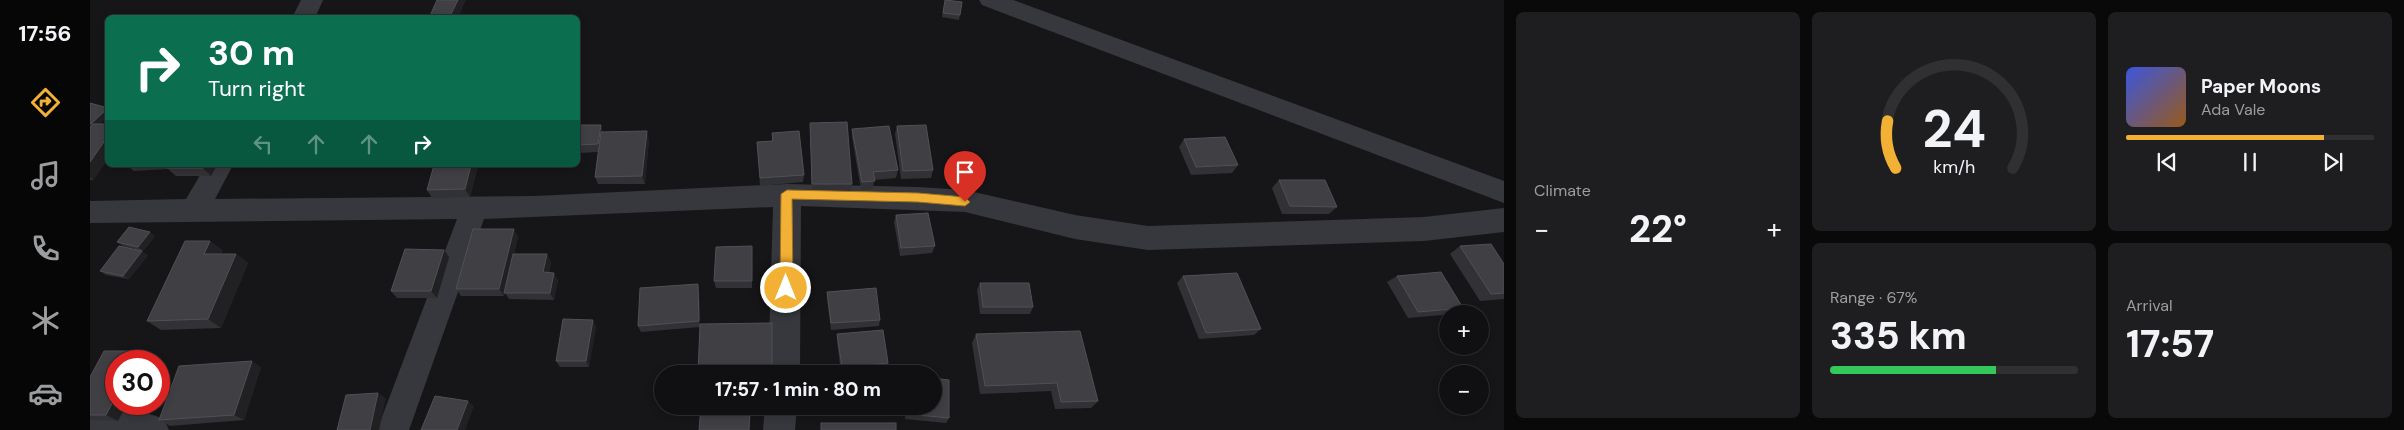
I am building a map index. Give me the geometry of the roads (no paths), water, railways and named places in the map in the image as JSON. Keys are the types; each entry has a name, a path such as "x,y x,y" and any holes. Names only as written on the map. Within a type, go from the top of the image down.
{"street":[{"path":"304,15 312,0"},
{"path":"990,0 1504,192"},
{"path":"194,211 219,167"},
{"path":"90,212 535,207 787,194 918,198 965,202 1075,227 1148,238 1424,229 1504,220"},
{"path":"785,365 787,194"},
{"path":"393,430 475,207"},
{"path":"780,430 781,415"},
{"path":"90,425 123,425 153,430"}]}
